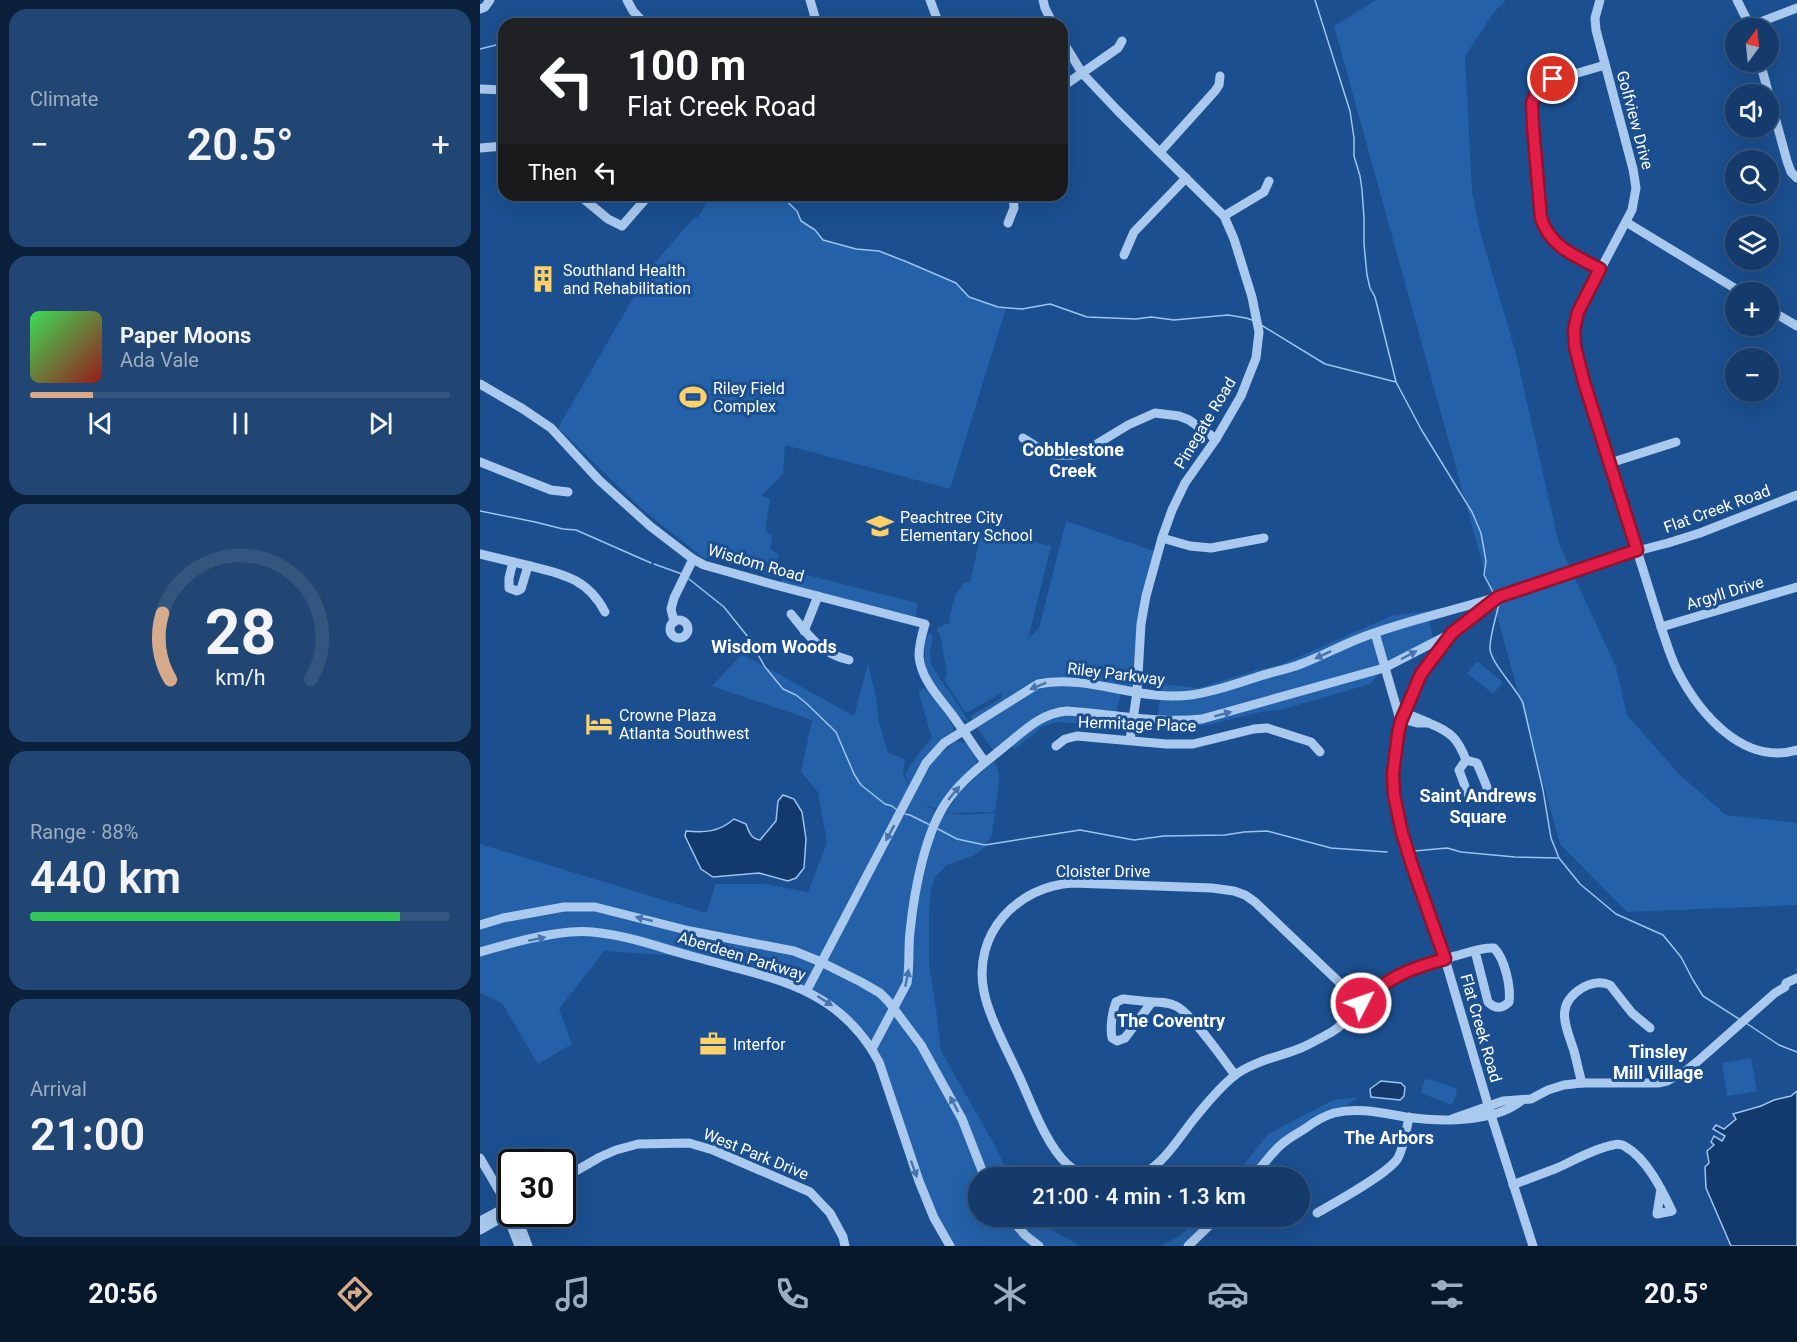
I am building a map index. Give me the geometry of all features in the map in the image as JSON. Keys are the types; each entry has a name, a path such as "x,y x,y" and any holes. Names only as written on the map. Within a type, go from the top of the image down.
{"street":[{"path":"480,9 485,7 490,0"},
{"path":"627,0 639,18"},
{"path":"810,0 815,18"},
{"path":"930,0 937,18"},
{"path":"1043,0 1050,18"},
{"name":"Golfview Drive","path":"1600,0 1595,18 1596,30 1635,180 1634,204 1578,312 1574,330 1576,356 1661,627 1683,681 1704,710 1727,735 1748,748 1779,754 1797,750"},
{"path":"1737,0 1746,18"},
{"path":"1773,18 1797,8"},
{"path":"1068,83 1118,48 1122,41"},
{"name":"Pinegate Road","path":"1068,50 1082,73 1224,216 1240,258 1257,323 1256,358 1249,378 1216,439 1185,483 1162,538 1146,596 1142,621 1137,692 1130,740"},
{"path":"1600,269 1555,243 1543,225 1532,103 1538,89 1544,83 1605,65"},
{"path":"1763,72 1787,160 1791,172 1797,177"},
{"path":"1160,152 1215,92 1219,86 1220,76"},
{"path":"480,89 498,90"},
{"path":"480,148 498,146"},
{"path":"1124,255 1134,232 1186,178"},
{"path":"1224,216 1264,192 1269,181"},
{"path":"586,201 608,219 622,226 644,201"},
{"path":"1008,223 1014,208 1013,201"},
{"path":"1626,222 1725,282"},
{"path":"1779,315 1797,326"},
{"name":"Wisdom Road","path":"480,384 532,414 551,428 599,480 650,526 693,559 710,566 925,624 919,648 923,670 935,694 985,762"},
{"path":"1023,438 1045,452 1073,455 1082,453 1128,425 1155,413 1179,416 1189,420 1216,439"},
{"path":"1610,463 1676,442"},
{"path":"480,462 550,490 568,492"},
{"name":"Flat Creek Road","path":"1533,1246 1445,959 1417,882 1398,817 1393,774 1402,718 1421,674 1452,633 1498,597 1637,550 1668,543 1797,495"},
{"path":"1162,538 1194,547 1211,548 1264,538"},
{"path":"480,554 572,578 598,598 605,612"},
{"path":"674,622 671,609 674,598 693,559"},
{"path":"513,562 508,584 512,590 521,589 528,566"},
{"name":"Argyll Drive","path":"1661,627 1797,587"},
{"path":"804,630 818,596"},
{"name":"Riley Parkway","path":"807,990 926,763 944,743 1038,684 1049,681 1078,682 1137,692 1181,696 1206,692 1298,665 1375,633 1424,617 1498,597"},
{"path":"790,614 828,653 849,660"},
{"path":"1375,633 1384,668 1402,718 1420,717 1443,729 1459,744 1466,760"},
{"path":"872,1049 895,1009 907,982 908,944 917,883 939,814 960,786 1026,728 1054,712 1067,711 1171,722 1202,719 1384,668 1452,633"},
{"name":"Hermitage Place","path":"1056,746 1065,738 1077,736 1166,744 1193,744 1267,728 1311,742 1320,752"},
{"name":"Cloister Drive","path":"1071,1167 1052,1144 1036,1113 983,991 985,948 1000,920 1022,899 1050,885 1073,883 1212,888 1234,891 1245,895 1266,911 1361,1003"},
{"name":"Aberdeen Parkway","path":"480,925 503,918 564,907 595,907 690,931 794,951 821,962 880,993 895,1009 921,1045 962,1119 981,1167"},
{"name":"Aberdeen Parkway","path":"480,952 562,933 592,932 648,943 781,980 807,990 831,1005 872,1049 888,1085 906,1148 919,1181 934,1218 950,1246"},
{"path":"1152,1167 1160,1161 1196,1116 1235,1075 1333,1032 1361,1003 1399,974 1483,948 1494,948 1500,953 1509,986 1509,1002 1506,1006 1497,1008 1488,1002 1475,951"},
{"path":"1262,1167 1282,1144 1294,1135 1326,1116 1336,1113 1363,1110 1437,1120 1452,1119 1490,1111 1503,1101 1522,1100 1556,1087 1582,1083 1648,1084 1667,1081 1687,1070 1775,993 1785,987 1786,983 1797,978"},
{"path":"1785,987 1789,988 1797,983"},
{"path":"1582,1083 1566,1030 1564,1014 1567,1002 1576,992 1591,984 1610,985 1632,1013 1650,1028"},
{"path":"1152,1002 1125,1038 1117,1041 1112,1038 1113,1010 1116,1002 1123,999 1166,1003 1180,1008 1190,1018 1235,1075"},
{"path":"1317,1213 1375,1178 1394,1163 1401,1148 1409,1117"},
{"name":"West Park Drive","path":"576,1171 616,1150 638,1144 689,1143 713,1150 810,1192 830,1213 843,1237 845,1246"},
{"path":"1513,1185 1616,1144 1626,1146 1638,1157 1661,1189"},
{"path":"480,1158 498,1188"},
{"path":"480,1221 498,1215"},
{"path":"480,1230 498,1218"},
{"path":"515,1227 519,1246"},
{"path":"519,1227 528,1246"},
{"path":"1018,1227 1039,1246"},
{"path":"1188,1246 1208,1227"}],"shaded area":[{"path":"1376,0 1506,0 1494,12 1465,56 1472,191 1481,235 1515,350 1559,544 1616,667 1627,715 1679,774 1726,815 1797,823 1797,905 1627,912 1560,844 1334,26"},
{"path":"708,201 784,201 797,211 823,240 856,249 879,251 956,283 969,297 1006,308 950,489 785,445 783,474 761,496 770,499 765,531 772,535 770,549 779,555 771,577 716,556 705,559 642,509 558,428 651,267 694,218 698,217"},
{"path":"1066,521 1157,552 1143,615 1137,692 1122,689 1113,726 1057,722 1042,727 1015,749 1008,742 994,751 977,728 984,722 973,721 970,716 1001,698 1002,693 966,713 945,681 947,673 938,627 954,622 949,621 955,595 965,582 970,583 982,529 1051,546 1028,639 1039,628"},
{"path":"788,570 917,603 916,617 780,583"},
{"path":"1427,611 1433,638 1384,668 1370,684 1284,709 1212,724 1156,730 1162,684 1198,688 1280,665 1391,616"},
{"path":"929,633 933,636 930,652 931,664 969,722 949,706 928,673 925,653"},
{"path":"742,654 854,716 868,664 879,722 888,753 905,759 903,774 912,791 932,761 956,741 967,743 974,752 975,769 940,810 921,801 928,807 936,811 946,813 995,813 992,834 983,849 975,855 947,865 936,876 931,888 929,914 929,964 941,1051 1005,1167 968,1167 968,1227 1047,1227 1080,1246 952,1246 938,1226 872,1049 852,1025 807,990 694,957 604,951 559,1009 572,1044 538,1064 502,1003 480,993 480,844 706,913 716,884 765,884 808,892 827,843 818,792 801,772 812,720 712,686"},
{"path":"1477,661 1503,682 1493,694 1467,673"},
{"path":"924,688 930,690 954,727 951,736 911,787 905,774 932,738 919,694 919,691"},
{"path":"994,762 999,773 995,812 946,812 962,789"},
{"path":"783,795 794,799 802,812 806,839 804,868 796,878 788,881 759,873 713,877 701,869 685,836 686,831 712,831 734,819 746,824 752,837 760,840 776,821 778,801"},
{"path":"1751,1058 1757,1091 1727,1096 1722,1063"},
{"path":"1429,1079 1455,1088 1457,1093 1453,1103 1449,1104 1423,1094 1421,1091 1425,1080"},
{"path":"1381,1081 1401,1083 1405,1087 1404,1096 1400,1100 1371,1097 1370,1089"},
{"path":"1797,1091 1797,1246 1731,1246 1706,1188 1705,1167 1709,1163 1707,1151 1714,1145 1711,1142 1714,1136 1722,1141 1725,1136 1713,1129 1716,1125 1724,1129 1736,1119 1733,1114 1791,1096"},
{"path":"1359,1097 1284,1148 1268,1167 1242,1167 1268,1134 1333,1100"},
{"path":"1189,1227 1215,1227 1195,1246 1161,1246 1181,1235"}],"waterway":[{"path":"1315,0 1350,111 1354,156 1362,190 1367,275 1375,297 1396,382 1421,429 1472,512 1481,533 1486,561 1484,575 1494,594"},
{"path":"480,49 498,44"},
{"path":"786,201 797,211 801,221 815,230 823,240 856,249 879,251 956,283 969,297 998,307 1022,309 1050,304 1087,317 1136,319 1151,317 1174,320 1228,315 1252,320"},
{"path":"1261,325 1325,364 1396,382"},
{"path":"480,511 576,530 651,563"},
{"path":"654,564 682,574"},
{"path":"689,579 724,607 748,637 765,667 783,689 806,703 836,732 861,785 885,804 897,810"},
{"path":"1499,604 1491,635 1491,652 1493,659 1523,703 1543,790 1551,838 1559,858 1580,884 1616,914 1663,935 1681,957 1703,996 1739,1019"},
{"path":"905,814 930,825"},
{"path":"938,829 957,839 985,845 1080,830 1134,840 1164,836 1225,835 1267,831 1331,848 1387,852"},
{"path":"1414,851 1447,848 1461,852 1515,857 1558,858"},
{"path":"1746,1023 1779,1045 1797,1052"}],"place":[{"name":"Southland Health and Rehabilitation","path":"543,279"},
{"name":"Riley Field Complex","path":"693,397"},
{"name":"Peachtree City Elementary School","path":"880,526"},
{"name":"Crowne Plaza Atlanta Southwest","path":"599,724"},
{"name":"Interfor","path":"713,1044"}],"district":[{"name":"Cobblestone Creek","path":"1073,459"},
{"name":"Wisdom Woods","path":"774,646"},
{"name":"Saint Andrews Square","path":"1478,805"},
{"name":"The Coventry","path":"1171,1020"},
{"name":"Tinsley Mill Village","path":"1658,1061"},
{"name":"The Arbors","path":"1389,1137"}],"route":[{"path":"1361,1003 1399,974 1445,959 1417,882 1402,833 1394,795 1393,774 1398,734 1401,721 1421,674 1452,633 1489,602 1515,590 1637,550 1576,356 1574,330 1578,312 1600,269 1555,243 1541,218 1532,103 1538,89 1553,79"}]}
